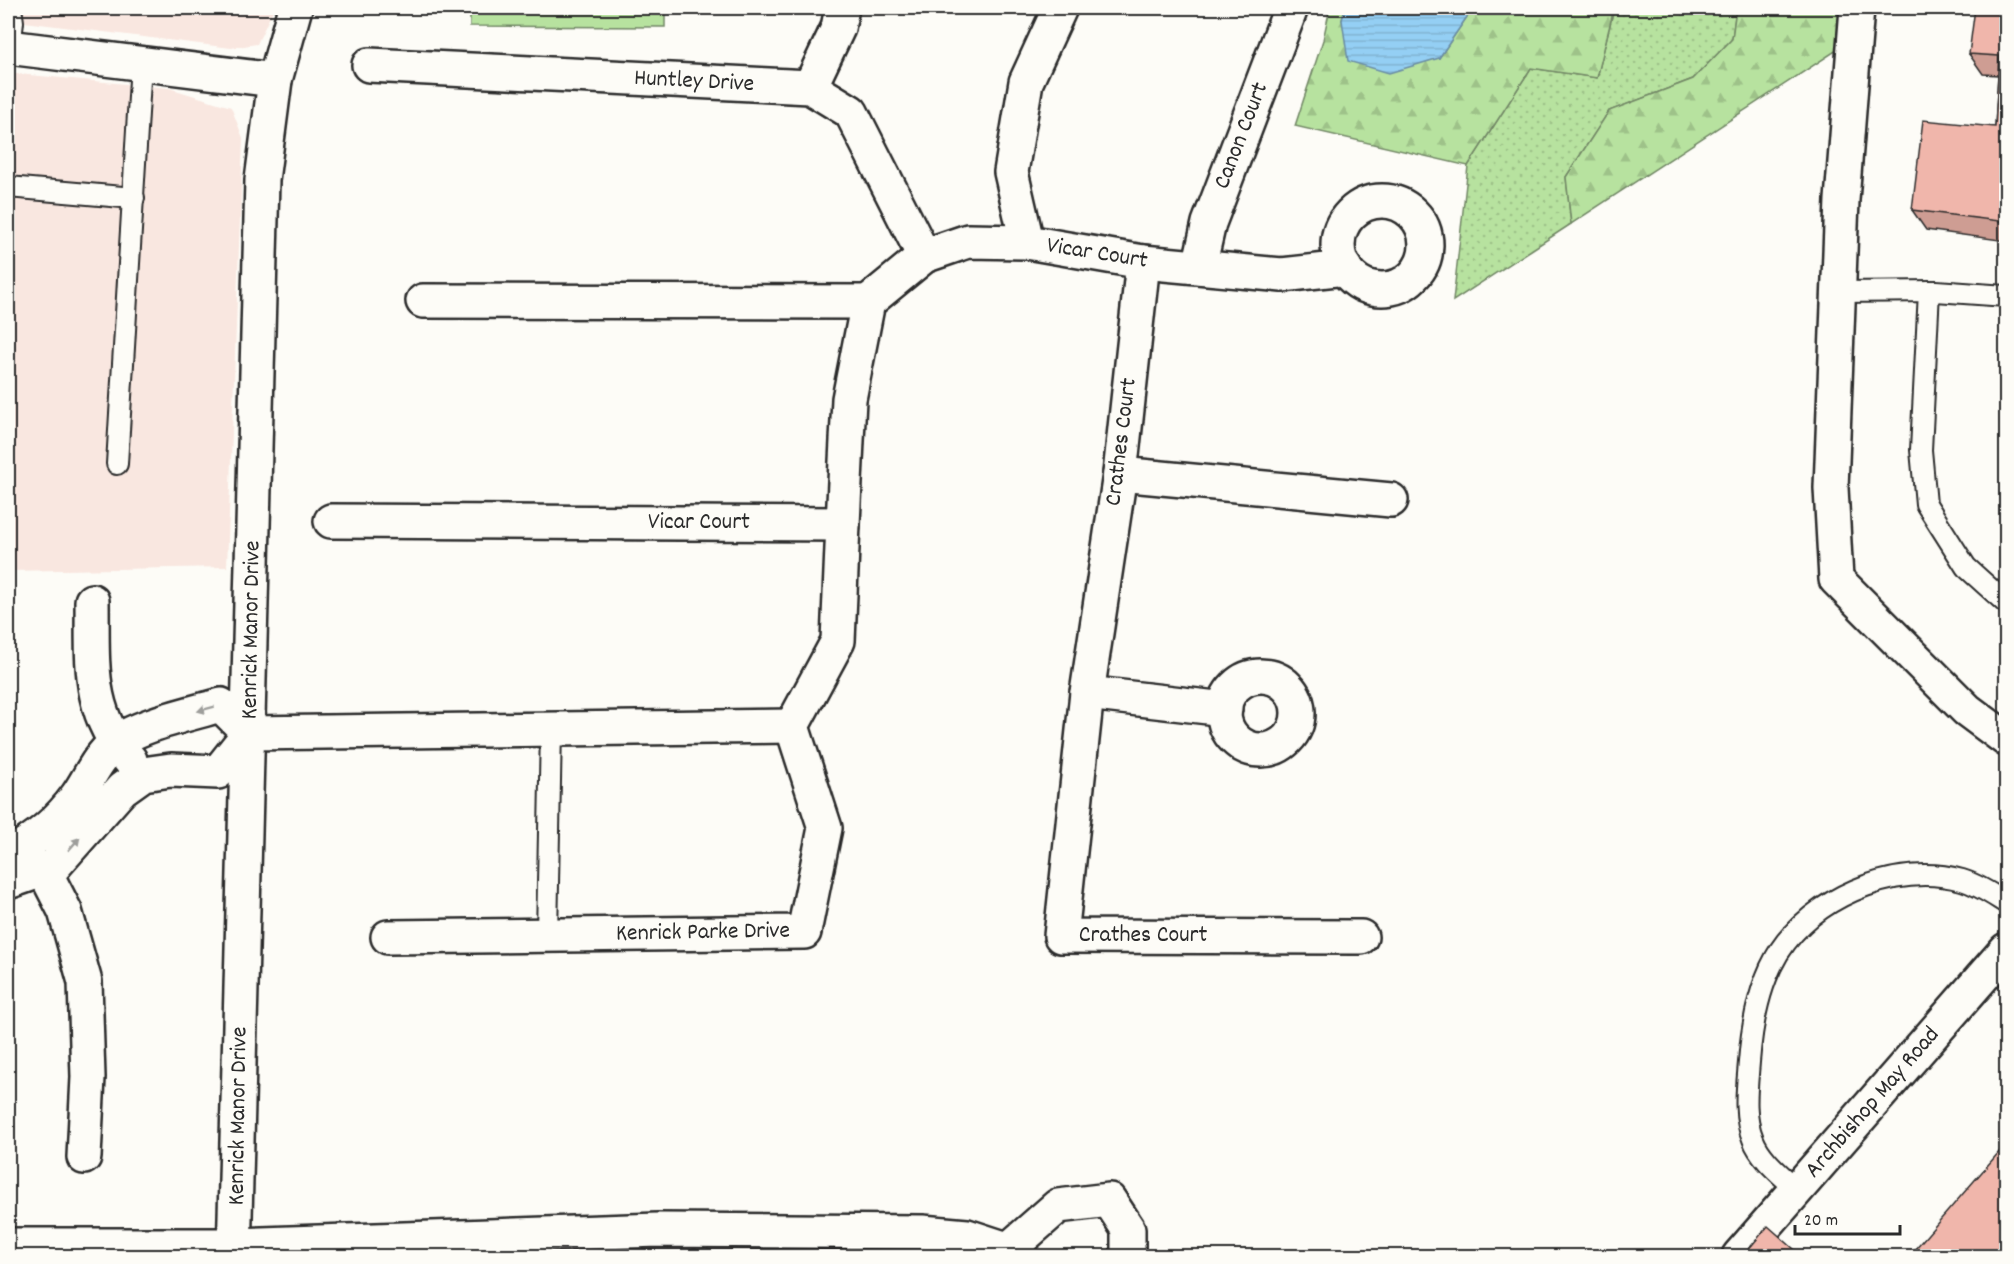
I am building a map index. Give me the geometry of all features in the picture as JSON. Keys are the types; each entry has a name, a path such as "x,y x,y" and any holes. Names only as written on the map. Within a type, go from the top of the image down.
{"street":[{"name":"Kenrick Manor Drive","path":"235,1251 262,180 275,80 296,8"},
{"path":"810,87 838,28 842,8"},
{"path":"1027,242 1011,172 1026,82 1060,8"},
{"name":"Canon Court","path":"1199,267 1209,223 1291,8"},
{"path":"1857,8 1842,200 1831,488 1836,579 1968,710 2007,740"},
{"path":"9,47 275,80"},
{"name":"Huntley Drive","path":"369,65 810,87 851,112 924,256"},
{"name":"Vicar Court","path":"868,302 924,256 968,241 1027,242 1143,262 1282,274 1345,268"},
{"name":"Crathes Court","path":"1143,262 1120,474 1087,693 1061,936 1361,937"},
{"path":"20,867 35,840 76,798 93,768 115,743 164,721 221,705 249,733 792,726 838,641 849,399 868,302 423,301"},
{"path":"1120,474 1391,500"},
{"name":"Vicar Court","path":"331,521 843,524"},
{"path":"92,601 96,700 115,743 143,774"},
{"path":"1087,693 1225,709"},
{"name":"Kenrick Parke Drive","path":"388,937 804,932 825,828 792,726"},
{"path":"20,867 54,866 122,789 143,774 171,770 219,772 249,733"},
{"path":"20,867 65,911 85,982 88,1077 84,1157"},
{"name":"Archbishop May Road","path":"1739,1257 2007,950"},
{"path":"8,1245 235,1251 658,1244 922,1232 967,1236 1015,1253 1058,1206 1109,1200 1128,1229 1128,1257"}],"lane":[{"path":"9,47 13,22 11,8"},
{"path":"117,464 141,63"},
{"path":"8,187 134,198"},
{"path":"1840,291 1929,291 2007,296"},
{"path":"1929,291 1921,450 1926,504 1966,567 2007,603"},
{"path":"547,935 551,729"},
{"path":"1797,1190 1760,1153 1748,1124 1747,1101 1752,1030 1769,974 1786,942 1813,917 1844,895 1886,880 1925,874 1963,880 2007,903"}],"shaded area":[{"path":"8,8 274,8 257,44 231,48 8,20"},
{"path":"8,73 169,88 231,107 243,138 227,567 8,571"}],"green space":[{"path":"470,8 665,8 665,27 470,26"},
{"path":"1330,8 1345,8 1342,20 1439,58 1473,8 1614,8 1597,78 1531,68 1468,166 1295,126 1323,40"},
{"path":"1614,8 1736,8 1732,39 1693,79 1609,111 1566,177 1571,224 1453,301 1468,166 1531,68 1597,78"},
{"path":"1736,8 1844,8 1840,48 1571,224 1566,177 1609,111 1693,79 1732,39"}],"water":[{"path":"1345,8 1473,8 1439,58 1389,73 1348,61 1342,20"}],"building":[{"path":"1975,8 2007,8 2007,222 1912,210 1923,120 1995,127 1999,56 1969,54"},
{"path":"2007,1143 2007,1257 1908,1257"},
{"path":"1768,1226 1803,1257 1742,1257"}]}
